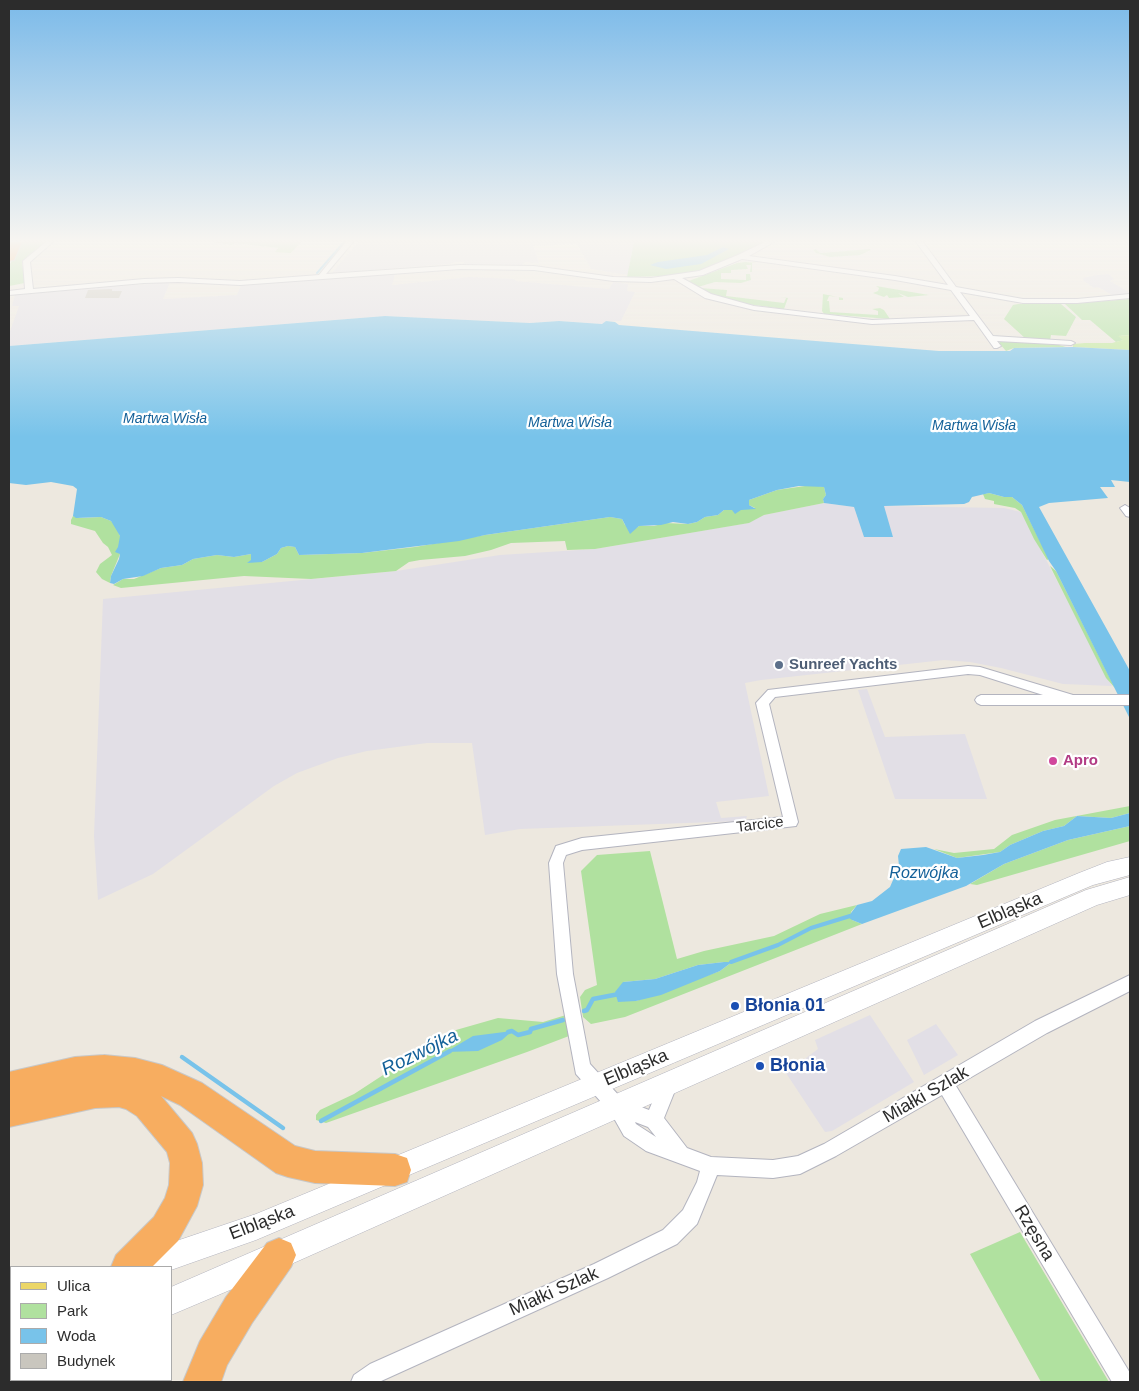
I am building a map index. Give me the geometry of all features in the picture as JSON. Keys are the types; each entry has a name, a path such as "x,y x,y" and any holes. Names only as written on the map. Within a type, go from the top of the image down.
{"highway":[{"path":"9,1086 75,1072 104,1070 135,1073 162,1080 191,1094 288,1161 315,1167 395,1170"},
{"path":"9,1111 95,1092 119,1092 134,1095 148,1105 181,1144 186,1163 186,1185 180,1206 166,1229 129,1266"},
{"path":"202,1382 213,1354 239,1310 279,1255"}],"main road":[{"name":"Elbląska","path":"144,1266 256,1227 1086,879 1107,871 1130,866"},
{"name":"Elbląska","path":"172,1301 1093,897 1130,886"}],"street":[{"path":"750,307 872,322 975,318"},
{"path":"967,307 998,346"},
{"path":"991,338 1071,343"},
{"name":"Tarcice","path":"596,1085 582,1068 566,974 556,863 561,850 582,844 791,822 762,703 772,692 968,670 980,671 1073,700"},
{"name":"Tarcice","path":"981,700 1124,700"},
{"name":"Miałki Szlak","path":"596,1085 617,1106 630,1130 652,1145 712,1166 773,1169 800,1165 945,1084 1041,1027 1130,983"},
{"path":"669,1084 654,1120 680,1154"},
{"name":"Rzęsna","path":"945,1084 1124,1382"},
{"name":"Miałki Szlak","path":"617,1106 654,1120"},
{"name":"Miałki Szlak","path":"361,1382 377,1371 601,1271 670,1237 690,1218 712,1166"}],"shaded area":[{"path":"19,307 628,307 621,321 606,321 603,324 559,321 530,323 385,316 9,346 9,334"},
{"name":"Sunreef Yachts","path":"824,503 854,507 864,537 893,537 883,506 1004,508 1021,512 1112,686 1063,684 1001,668 970,662 944,660 745,683 769,796 716,802 721,818 747,816 742,821 520,829 485,835 472,743 427,743 367,751 338,758 297,773 274,786 153,874 98,900 94,836 103,599 396,571 500,555 595,549 748,523 764,515"},
{"path":"867,689 885,737 965,734 987,799 895,799 858,690"},
{"path":"870,1015 914,1082 832,1131 825,1132 786,1073 818,1049 815,1040"},
{"path":"936,1024 958,1055 924,1075 907,1040"}],"green space":[{"path":"768,307 785,307 784,309"},
{"path":"822,307 830,307 830,312 878,315 878,311 872,309 880,308 884,310 890,319 824,314"},
{"path":"1012,307 1064,307 1076,317 1066,336 1051,335 1050,341 1026,339 1004,319"},
{"path":"1068,307 1130,307 1130,335 1119,336 1124,340 1116,342 1090,320 1082,320"},
{"path":"1130,335 1130,350 1073,347 1073,344 1112,343 1123,340 1118,336"},
{"path":"1001,341 1066,347 1014,348 1006,351 999,343"},
{"path":"812,485 824,487 826,495 823,499 824,503 764,515 749,523 595,549 567,550 565,541 511,543 465,556 409,562 396,571 311,579 244,576 121,588 113,585 123,579 134,579 161,568 182,565 193,559 217,555 234,557 251,554 251,560 262,562 277,554 281,548 288,546 295,547 299,555 362,553 415,547 610,517 622,519 625,525 636,528 665,523 688,524 697,522 705,517 718,515 724,510 755,508 749,505 749,500 777,490"},
{"path":"989,493 1012,497 1022,505 1049,559 1047,560 1034,539 1021,512 1015,508 994,504 994,501 985,499 983,494"},
{"path":"73,516 80,518 101,517 111,521 116,526 120,536 120,554 110,583 102,579 96,572 100,564 112,555 108,547 95,531 71,524"},
{"path":"1050,566 1056,571 1115,688 1106,678"},
{"path":"1130,806 1130,813 1111,818 1077,816 1064,826 1043,831 1010,845 1000,852 957,858 934,849 954,853 994,849 1012,835 1055,820"},
{"path":"1130,826 1130,841 977,885 970,884 1004,864 1068,840"},
{"path":"650,851 677,959 704,951 774,936 820,914 857,905 851,912 852,920 862,924 625,1017 591,1024 583,1017 580,997 585,990 597,985 581,871 597,855","holes":["732,962 720,971 636,1001 623,982 655,979 698,965"]},
{"path":"566,1015 569,1036 326,1123 316,1120 316,1115 320,1110 354,1094 449,1032 498,1018 543,1022"},
{"path":"1020,1232 1109,1382 1041,1382 970,1254"}],"water":[{"name":"Martwa Wisła","path":"385,316 530,323 559,321 602,324 606,321 615,322 619,325 939,351 1010,351 1014,348 1073,347 1130,350 1130,482 1111,480 1115,487 1100,487 1108,498 1049,503 1039,507 1130,671 1130,719 1022,505 1012,497 989,493 972,497 969,502 964,504 884,506 893,537 864,537 854,507 824,503 823,499 826,495 824,487 799,486 777,490 749,500 749,505 756,509 741,510 735,514 732,510 724,510 718,515 705,517 697,522 688,524 673,522 661,525 639,526 630,534 622,519 610,517 485,535 459,541 362,553 299,555 295,547 288,546 281,548 277,554 262,562 247,563 251,560 251,554 234,557 217,555 193,559 182,565 161,568 143,576 123,579 114,584 110,583 111,576 119,559 120,554 115,552 120,536 111,521 101,517 76,518 73,516 77,489 73,486 51,482 26,485 9,483 9,346"},
{"name":"Rozwójka","path":"1130,813 1130,826 1068,840 1004,864 966,886 862,924 848,917 857,905 872,901 890,887 899,866 898,856 901,849 926,847 957,858 983,855 1000,852 1010,845 1043,831 1064,826 1077,816 1111,818"},
{"path":"732,962 720,971 661,995 636,1001 618,1002 615,992 623,982 655,979 698,965"},
{"path":"512,1031 502,1040 478,1051 446,1052 473,1036"}],"waterway":[{"name":"Rozwójka","path":"731,962 778,945 811,928 850,916"},
{"name":"Rozwójka","path":"584,1011 587,1010 593,999 619,994"},
{"name":"Rozwójka","path":"508,1032 512,1031 518,1035 530,1032 531,1029 563,1020"},
{"name":"Rozwójka","path":"321,1121 450,1051"},
{"path":"182,1057 283,1128"}],"place":[{"name":"Sunreef Yachts","path":"779,665"},
{"name":"Apro","path":"1053,761"},
{"name":"Błonia 01","path":"735,1006"},
{"name":"Błonia","path":"760,1066"}]}
